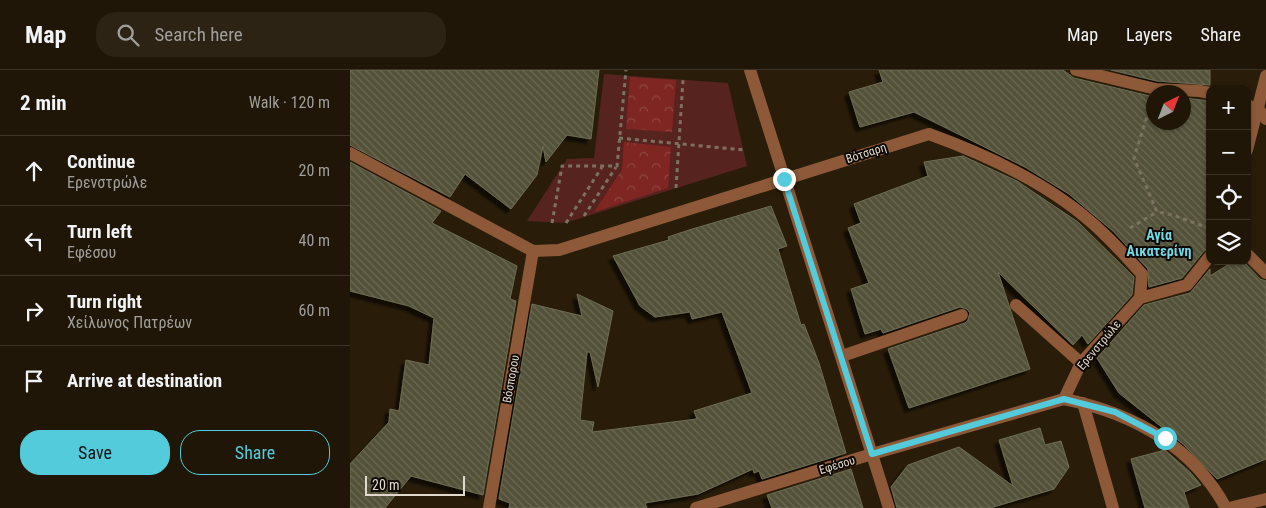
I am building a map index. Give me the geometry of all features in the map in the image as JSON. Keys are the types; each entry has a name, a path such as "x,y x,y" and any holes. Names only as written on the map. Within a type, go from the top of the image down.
{"street":[{"path":"747,70 842,356 889,508"},
{"path":"1076,70 1156,89 1206,92"},
{"path":"1251,134 1266,76"},
{"name":"Βότσαρη","path":"533,251 559,250 929,134 972,150 1026,178 1066,202 1110,240 1142,274 1140,298"},
{"path":"350,153 533,251"},
{"name":"Βόσπορου","path":"489,508 533,251"},
{"path":"1251,258 1266,273"},
{"path":"1140,298 1187,285 1206,261"},
{"name":"Ερενστρώλε","path":"1064,399 1081,364 1140,298"},
{"path":"1016,305 1081,364"},
{"path":"842,356 962,315"},
{"path":"1064,399 1115,412 1175,445 1209,479 1228,508 1266,499"},
{"name":"Εφέσου","path":"696,508 872,454 1064,399"},
{"path":"1083,403 1113,508"}],"path":[{"path":"584,217 617,166 626,70"},
{"path":"676,188 683,80"},
{"path":"1146,120 1134,158 1157,212"},
{"path":"619,138 744,150"},
{"path":"552,223 562,166 617,166"},
{"path":"565,224 602,166"},
{"path":"1110,240 1157,212 1174,214 1191,223 1206,227"}],"shaded area":[{"path":"604,74 728,83 747,166 565,223 527,221 567,159 594,158"}],"green space":[{"path":"630,77 676,80 672,132 626,129"},
{"path":"624,142 671,147 668,188 594,212 622,170"}],"building":[{"path":"350,70 599,70 591,139 567,135 546,162 543,146 537,175 511,209 465,174 450,197 350,145"},
{"path":"879,70 1063,70 1074,78 1146,95 1146,130 1191,130 1191,99 1206,101 1206,250 1182,278 1149,287 1148,269 1113,231 1069,194 1025,167 914,112 860,127 849,92 883,82"},
{"path":"1111,70 1210,70 1210,85 1157,81"},
{"path":"963,156 1017,181 1078,222 1134,277 1132,295 1088,344 1082,335 1073,345 998,272 1030,369 909,408 888,349 965,323 970,313 967,309 960,307 883,333 881,329 865,334 851,289 869,283 848,228 861,223 854,204 928,176 924,162"},
{"path":"350,162 441,211 432,223 517,266 510,299 516,301 483,495 411,476 385,508 350,508 350,464 389,422 390,409 399,411 406,360 429,365 434,318 409,306 350,291"},
{"path":"771,206 787,246 778,249 801,325 804,324 819,363 846,453 762,479 759,471 754,473 753,469 698,494 645,503 647,508 509,508 510,503 499,499 532,304 582,316 577,294 613,311 598,387 590,352 587,352 580,420 594,422 592,432 697,419 694,411 752,393 722,312 692,319 690,312 655,317 640,306 613,256 669,240 668,237 689,230"},
{"path":"1228,265 1247,265 1260,279 1266,281 1266,459 1217,479 1183,444 1119,393 1097,358 1144,305 1190,293 1210,269 1210,276"},
{"path":"1040,428 1045,445 1061,441 1069,467 1054,489 990,508 897,508 891,487 908,465 959,447 1013,486 999,440"},
{"path":"1165,450 1190,472 1201,485 1184,492 1189,508 1145,508 1131,459"},
{"path":"851,469 863,508 772,508 767,495"}],"district":[{"name":"Αγία Αικατερίνη","path":"1159,244"}],"route":[{"path":"784,179 872,454 1064,399 1115,412 1165,438"}]}
